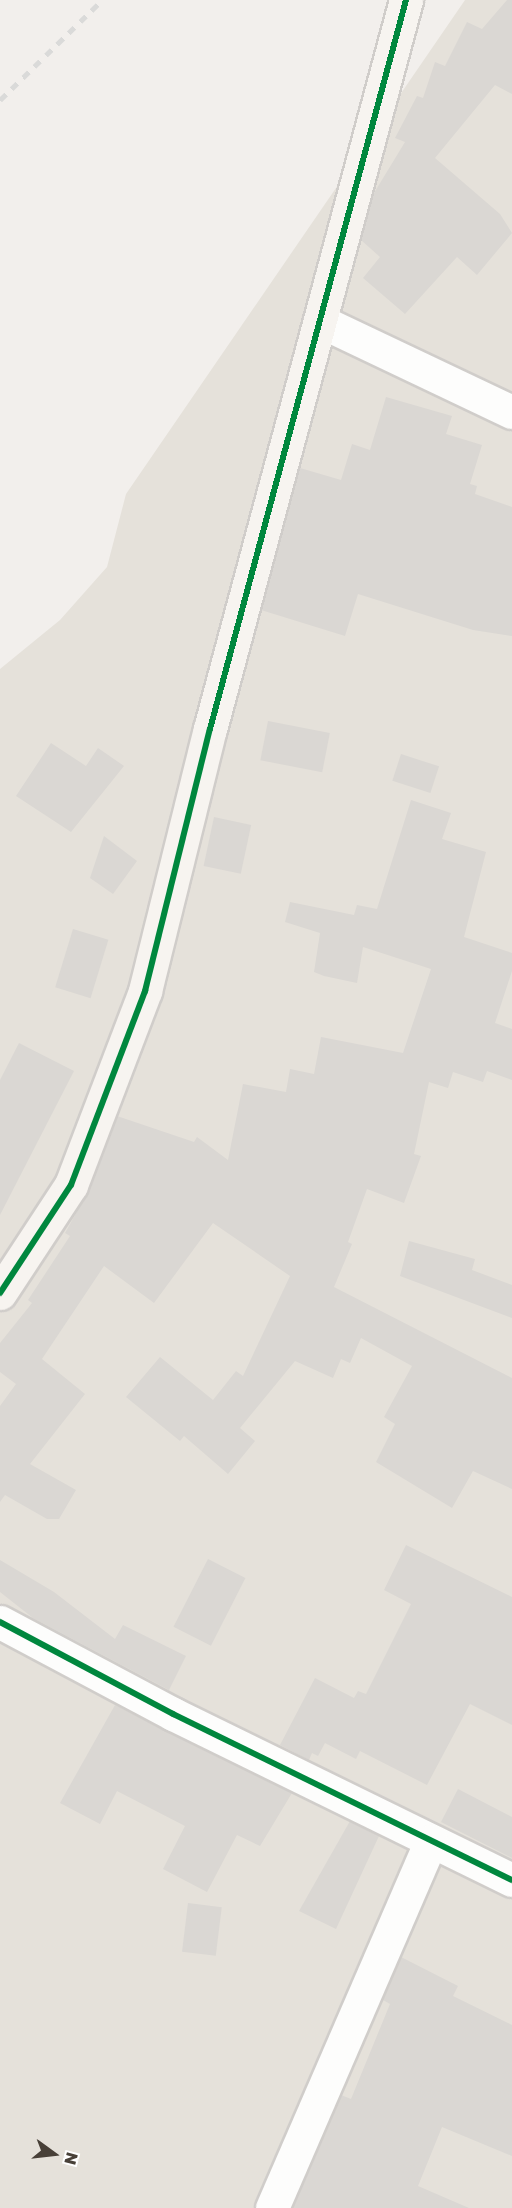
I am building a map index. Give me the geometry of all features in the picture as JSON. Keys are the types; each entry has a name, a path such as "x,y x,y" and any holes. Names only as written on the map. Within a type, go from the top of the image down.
{"street":[{"path":"0,1293 72,1185 145,991 210,729 406,0"},
{"path":"320,321 512,412"},
{"path":"0,1622 512,1880"},
{"path":"272,2208 431,1841"}],"shaded area":[{"path":"465,0 512,0 512,2208 0,2208 0,669 60,620 107,567 126,494"}],"building":[{"path":"507,0 512,0 512,94 495,85 435,158 500,214 512,233 477,275 457,257 405,314 363,278 380,257 361,240 374,193 405,142 395,138 417,96 423,98 435,62 445,66 467,22 482,29"},
{"path":"386,397 452,416 446,434 482,445 470,484 477,486 475,494 512,507 512,636 473,630 358,594 345,636 261,610 300,468 341,480 352,444 370,450"},
{"path":"268,721 330,733 322,772 260,760"},
{"path":"51,743 86,766 98,748 124,766 71,832 16,796"},
{"path":"401,754 439,766 430,793 392,781"},
{"path":"411,800 451,813 442,839 486,852 464,937 512,953 512,971 495,1023 512,1029 512,1080 487,1071 483,1082 453,1072 448,1088 429,1082 414,1154 421,1156 404,1203 367,1189 348,1242 352,1244 334,1287 512,1378 512,1489 473,1471 452,1508 376,1462 395,1424 384,1417 412,1366 361,1338 350,1363 341,1359 333,1378 295,1361 240,1428 255,1441 228,1474 184,1436 180,1441 126,1397 160,1357 213,1400 236,1371 243,1376 290,1276 213,1223 154,1303 104,1266 42,1359 85,1394 30,1464 76,1490 59,1519 47,1519 5,1495 0,1502 0,1406 16,1384 0,1372 0,1343 32,1303 28,1300 70,1236 65,1233 87,1194 117,1116 194,1142 197,1137 228,1160 243,1084 286,1092 290,1069 314,1074 321,1037 403,1053 431,969 363,947 357,983 324,976 314,972 320,933 285,922 290,902 354,915 357,905 377,909"},
{"path":"214,817 251,825 241,874 204,866"},
{"path":"104,836 137,861 113,894 90,878"},
{"path":"73,929 108,940 91,998 55,987"},
{"path":"19,1043 74,1071 0,1215 0,1080"},
{"path":"409,1241 475,1259 472,1270 512,1285 512,1318 400,1276"},
{"path":"406,1545 512,1597 512,1725 470,1704 427,1785 360,1751 356,1759 325,1743 318,1756 312,1753 309,1760 280,1745 315,1678 354,1698 358,1691 366,1694 411,1604 384,1590"},
{"path":"208,1559 245,1578 211,1646 173,1627"},
{"path":"0,1560 54,1592 115,1639 123,1625 186,1656 169,1690 33,1618 0,1592"},
{"path":"115,1705 292,1793 260,1846 237,1835 207,1892 163,1869 185,1826 117,1791 100,1824 60,1803"},
{"path":"458,1789 512,1817 512,1858 441,1822"},
{"path":"350,1821 379,1836 336,1929 299,1911"},
{"path":"188,1903 222,1907 216,1956 182,1952"},
{"path":"401,1957 458,1986 453,1996 512,2025 512,2156 442,2127 418,2186 469,2208 292,2208 341,2095 351,2099 390,2004 383,2000"}],"railway":[{"path":"0,100 102,0"}],"cycle path":[{"path":"0,1293 71,1185 145,991 210,729 406,0"},
{"path":"0,1622 173,1714 512,1880"}]}
